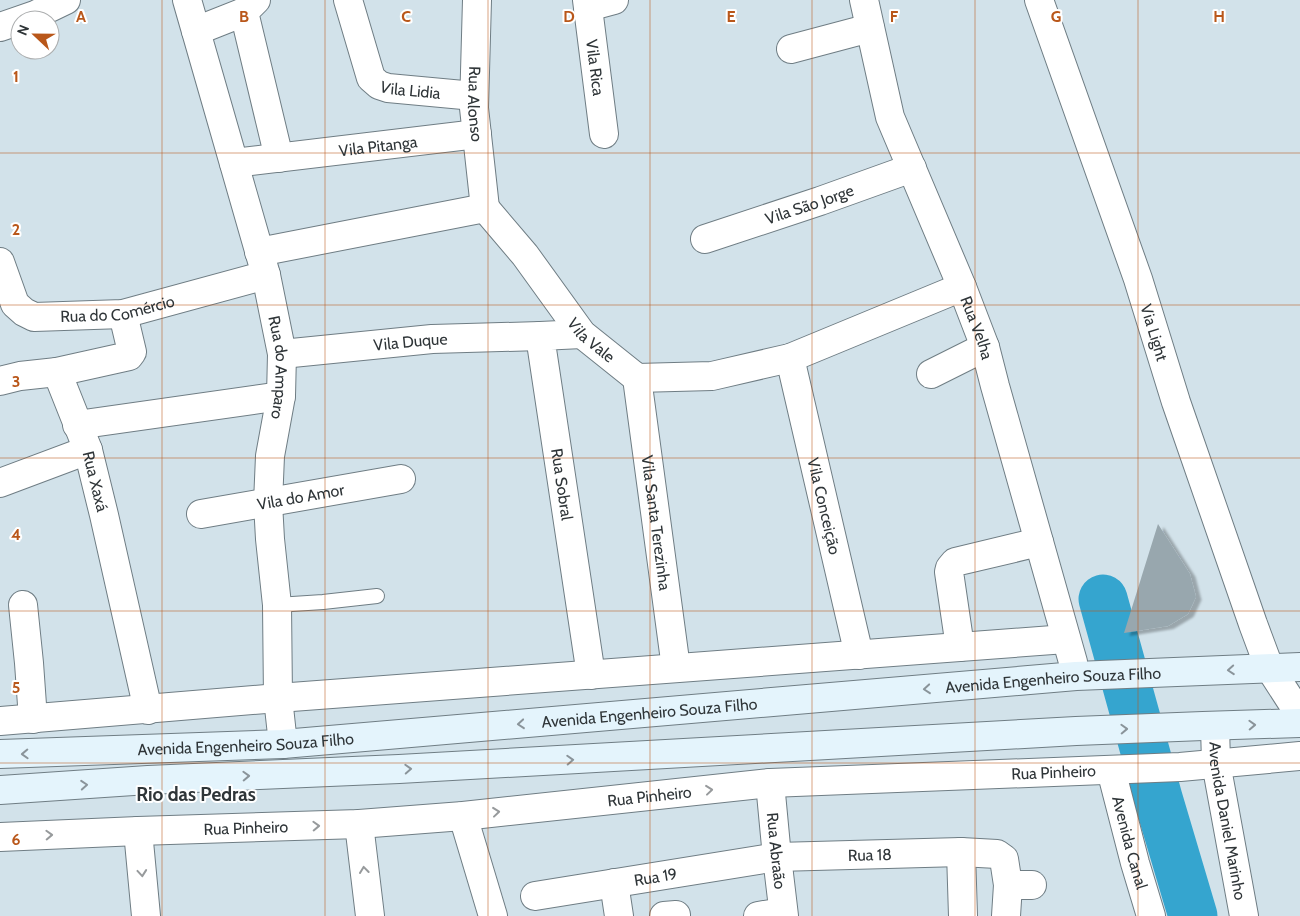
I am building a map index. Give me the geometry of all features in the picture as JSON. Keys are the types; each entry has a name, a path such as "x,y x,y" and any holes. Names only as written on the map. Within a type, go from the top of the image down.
{"main road":[{"name":"Avenida Engenheiro Souza Filho","path":"0,754 284,744 1067,659 1194,672 1300,667"},
{"name":"Avenida Engenheiro Souza Filho","path":"0,790 148,780 409,769 1076,731 1300,724"}],"street":[{"path":"0,26 35,15 66,0"},
{"name":"Rua do Amparo","path":"187,0 263,264 282,354 281,396 270,456 268,503 277,605 278,698 284,744"},
{"name":"Vila Lidia","path":"348,0 371,78 379,85 388,88 474,96"},
{"name":"Rua Alonso","path":"477,0 474,96 485,208"},
{"path":"587,3 614,0"},
{"name":"Rua Velha","path":"864,0 890,117 962,286 985,348 1039,542 1067,659"},
{"name":"Via Light","path":"1039,0 1138,279 1176,402 1252,624 1269,667 1300,715"},
{"name":"Vila Rica","path":"587,3 604,134"},
{"path":"196,31 250,6 279,158"},
{"path":"791,49 870,28"},
{"name":"Vila Pitanga","path":"234,163 477,134"},
{"name":"Vila São Jorge","path":"705,238 820,201 912,168"},
{"path":"263,264 485,208"},
{"name":"Vila Vale","path":"485,208 525,255 582,334 636,378"},
{"name":"Rua do Comércio","path":"0,262 15,304 24,312 34,317 123,314 263,264"},
{"path":"636,378 712,376 790,358 962,286"},
{"path":"0,380 57,372 129,356 132,352 123,314"},
{"path":"540,336 582,334"},
{"name":"Vila Duque","path":"282,354 432,339 540,336"},
{"name":"Rua Sobral","path":"540,336 590,675"},
{"path":"930,374 985,348"},
{"name":"Vila Conceição","path":"790,358 859,654"},
{"name":"Rua Xaxá","path":"57,372 88,450 148,710"},
{"name":"Vila Santa Terezinha","path":"636,378 676,668"},
{"path":"77,426 281,396"},
{"path":"0,483 88,450"},
{"name":"Vila do Amor","path":"201,514 401,479"},
{"path":"960,647 950,568 955,562 1039,542"},
{"path":"24,606 33,719"},
{"path":"0,721 278,698 960,647 1067,659"},
{"name":"Avenida Daniel Marinho","path":"1209,726 1244,916"},
{"name":"Rua Pinheiro","path":"0,837 358,824 463,816 770,783 1180,767 1300,756"},
{"name":"Avenida Canal","path":"1123,769 1134,862 1151,916"},
{"name":"Rua Abraão","path":"770,783 777,857 775,915"},
{"path":"463,816 493,916"},
{"path":"358,824 370,916"},
{"path":"138,831 146,916"},
{"path":"961,852 963,916"},
{"name":"Rua 18","path":"777,857 961,852 997,854 1004,858 1020,885 1006,916"},
{"name":"Rua 19","path":"535,896 777,857"},
{"path":"614,883 618,916"}],"lane":[{"path":"277,605 377,596"}],"building":[{"path":"1158,524 1190,574 1196,597 1188,614 1168,626 1124,633"}],"waterway":[{"path":"1103,599 1193,916"}],"district":[{"name":"Rio das Pedras","path":"196,794"}]}
